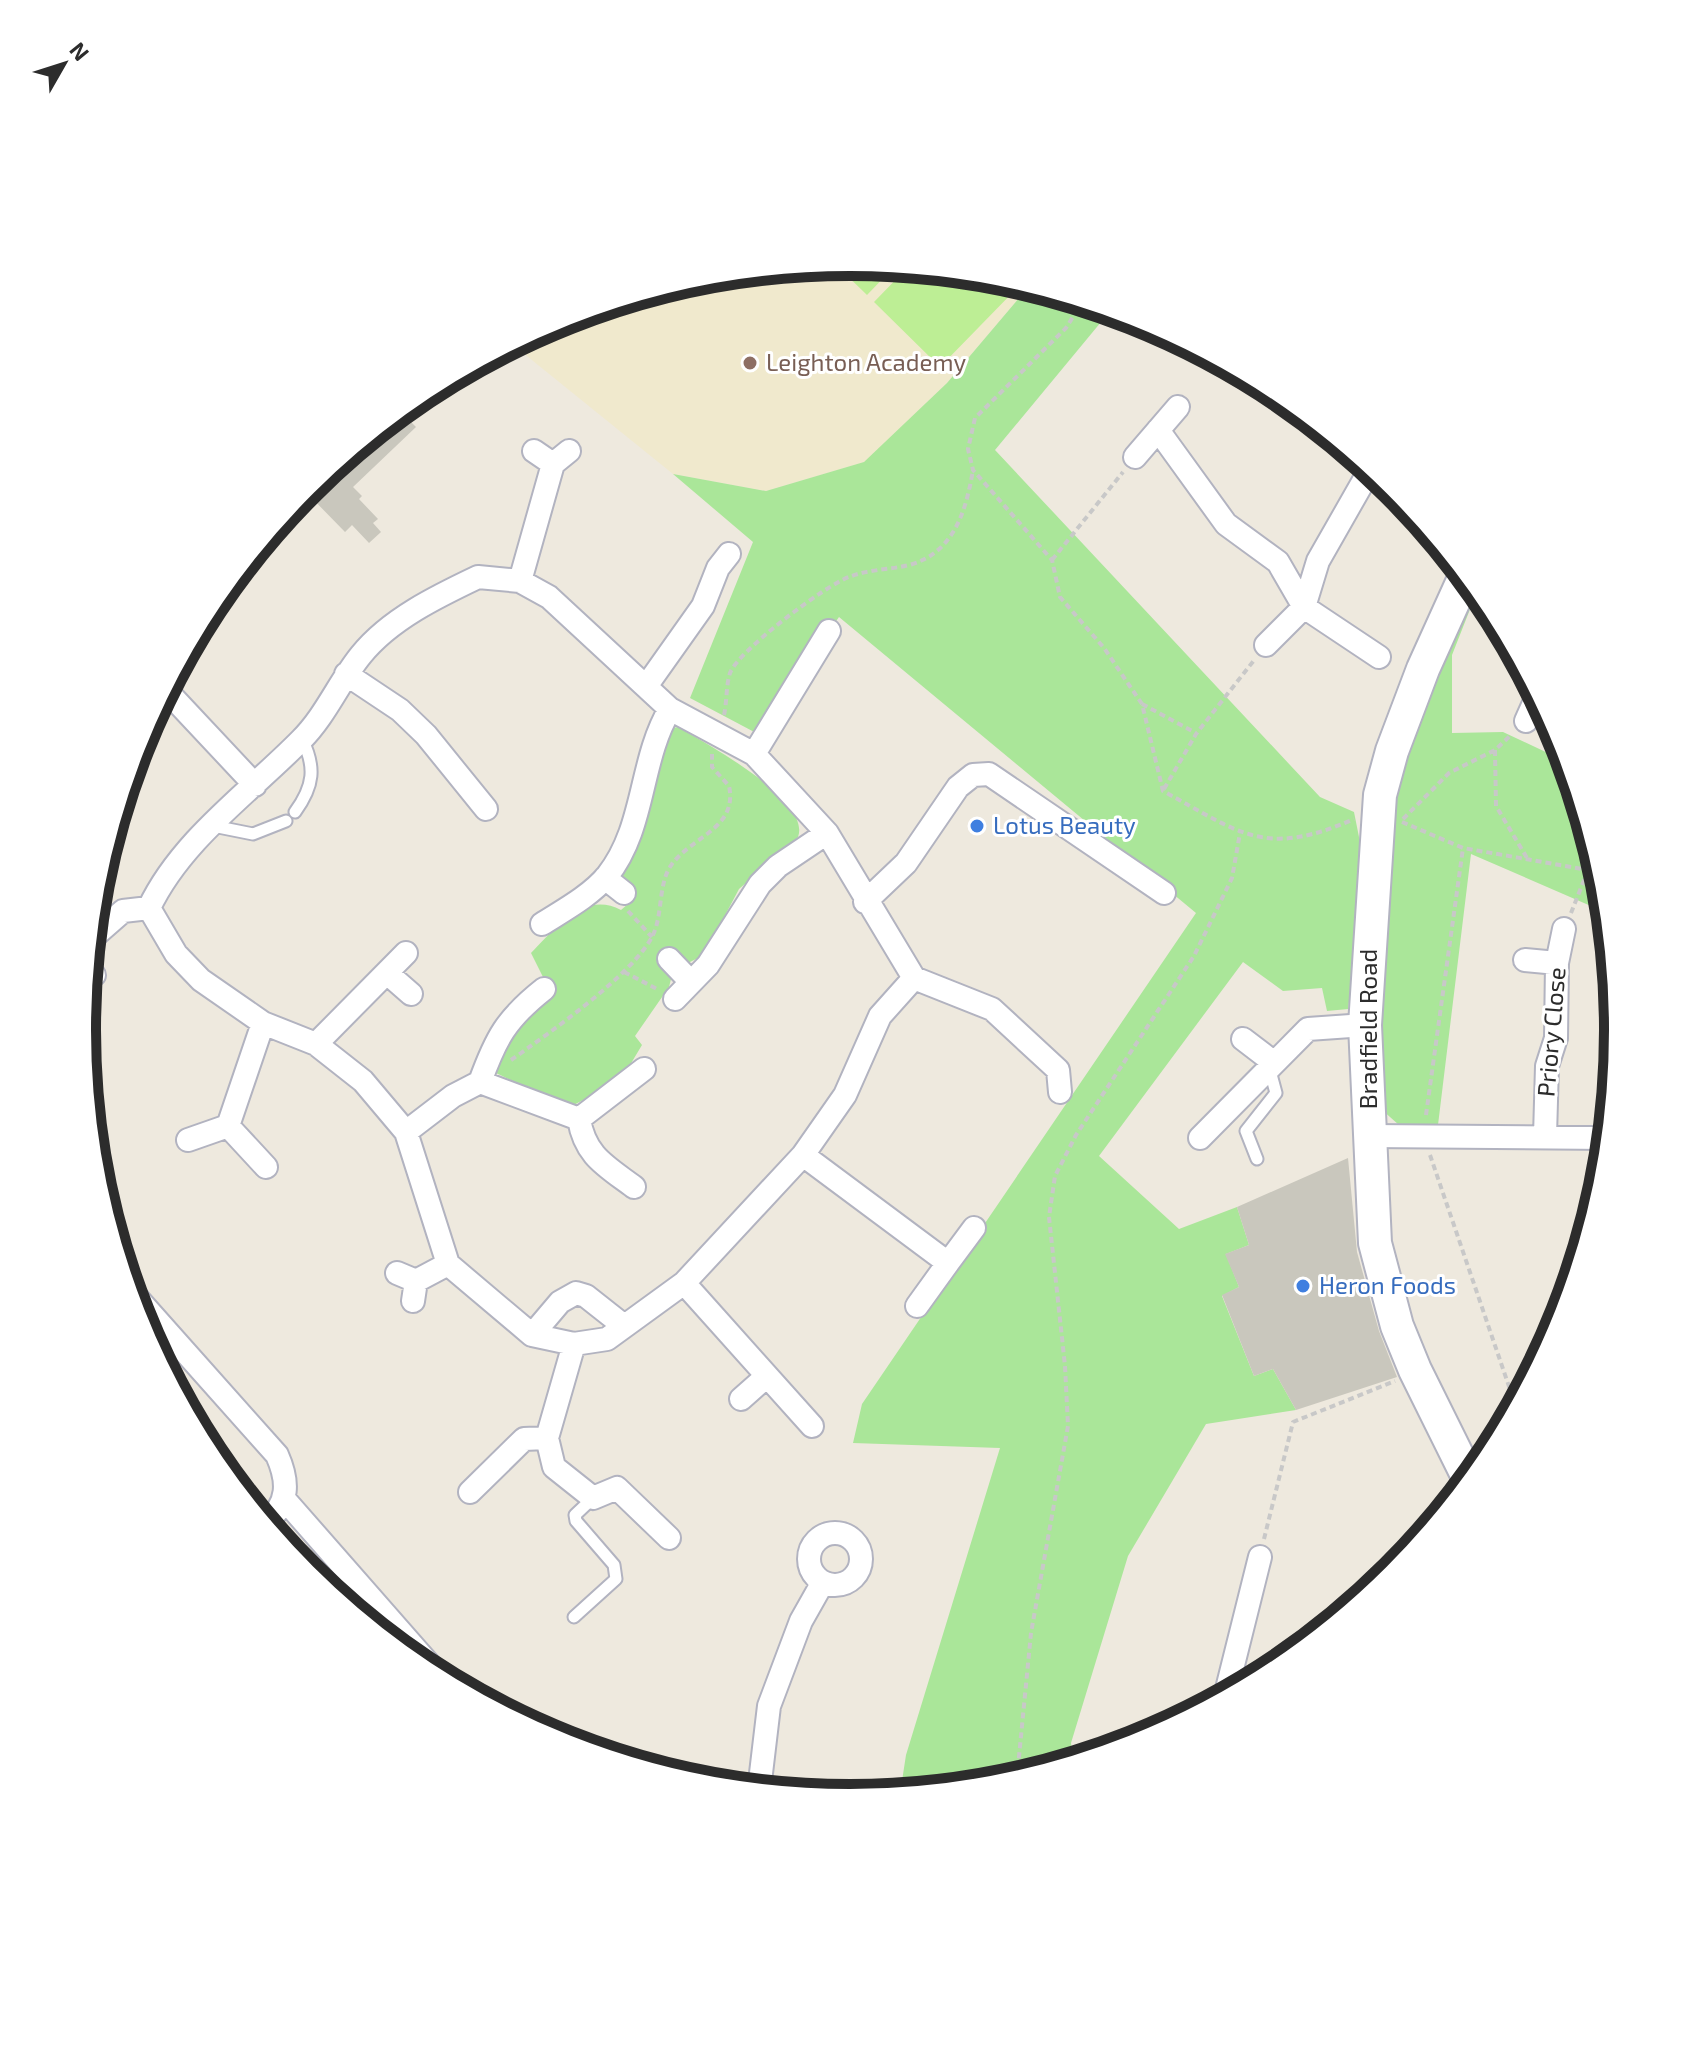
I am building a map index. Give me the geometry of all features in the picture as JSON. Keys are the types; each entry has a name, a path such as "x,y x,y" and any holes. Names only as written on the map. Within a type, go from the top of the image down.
{"main road":[{"name":"Bradfield Road","path":"1461,587 1392,751 1389,819 1365,1025 1375,1243 1397,1326 1464,1469"}],"street":[{"path":"1135,457 1178,407"},
{"path":"1158,430 1226,524 1278,562 1304,607 1379,657"},
{"path":"520,581 561,458 534,451"},
{"path":"1266,645 1304,607 1318,561 1365,479"},
{"path":"647,685 703,606 718,568 729,554"},
{"path":"149,908 162,881 302,739 346,674 374,643 434,598 478,577 520,581 549,597 670,709 754,754 827,833 865,902 914,978 992,1009 1058,1070 1060,1092"},
{"path":"754,754 829,631"},
{"path":"346,674 400,710 426,735 486,809"},
{"path":"173,698 255,785"},
{"path":"1526,721 1532,707"},
{"path":"542,924 605,878 631,835 652,746 670,709"},
{"path":"865,902 906,863 958,787 973,775 989,774 1164,893"},
{"path":"669,959 683,990 708,965 760,884 778,866 827,833"},
{"path":"605,878 624,893"},
{"path":"102,929 123,911 149,908"},
{"path":"149,908 176,954 201,980 263,1023 316,1044 363,1081 406,1132 448,1264 532,1335 574,1344 607,1339 684,1283 803,1155 845,1095 880,1016 914,978"},
{"name":"Priory Close","path":"1545,1136 1547,1066 1556,1038 1557,963 1564,929"},
{"path":"316,1044 406,953"},
{"path":"1525,960 1557,963"},
{"path":"387,973 411,994"},
{"path":"406,1132 453,1096 480,1082 496,1037 519,1009 544,989"},
{"path":"228,1126 263,1023"},
{"path":"1200,1138 1308,1029 1365,1025"},
{"path":"1243,1039 1271,1064"},
{"path":"579,1119 644,1069"},
{"path":"480,1082 579,1119"},
{"path":"579,1119 583,1142 597,1158 634,1187"},
{"path":"188,1140 228,1126"},
{"path":"228,1126 266,1167"},
{"path":"1369,1136 1597,1138"},
{"path":"803,1155 948,1263"},
{"path":"917,1306 974,1228"},
{"path":"409,1285 448,1264"},
{"path":"684,1283 812,1426"},
{"path":"532,1335 568,1294 576,1293 586,1296 624,1326"},
{"path":"152,1315 277,1455 286,1475 285,1500 273,1515"},
{"path":"574,1344 547,1438 554,1467 593,1498 617,1488 669,1538"},
{"path":"169,1352 177,1345"},
{"path":"741,1399 767,1376"},
{"path":"470,1492 524,1439 547,1438"},
{"path":"285,1500 410,1642"},
{"path":"1229,1683 1260,1557"},
{"path":"760,1779 769,1706 801,1621 823,1582"}],"lane":[{"path":"213,826 253,834 291,816 311,786 313,772 302,739"},
{"path":"1257,1159 1246,1131 1276,1093 1271,1064"},
{"path":"574,1617 616,1579 614,1565 576,1521 575,1515 593,1498"}],"path":[{"path":"480,1082 624,972 652,937 669,868 690,845 721,824 729,812 732,799 729,786 712,767 712,756 730,673 745,653 771,630 845,578 877,568 908,565 932,556 953,535 967,507 973,470 968,449 975,418 1066,328 1077,311"},
{"path":"1052,560 1135,457"},
{"path":"973,470 1052,560 1060,597 1104,648 1142,704 1163,791 1240,833 1280,842 1321,834 1359,817 1389,819 1463,848 1588,870"},
{"path":"1163,791 1196,734 1266,645"},
{"path":"1142,704 1196,734"},
{"path":"1389,819 1449,773 1495,750 1496,806 1527,858"},
{"path":"1021,1765 1031,1633 1068,1426 1065,1366 1049,1217 1055,1176 1076,1135 1194,956 1232,878 1240,833"},
{"path":"1463,848 1423,1136 1511,1393"},
{"path":"1564,929 1588,870"},
{"path":"624,893 629,912 652,937"},
{"path":"624,972 683,990"},
{"path":"1260,1557 1293,1422 1392,1383 1415,1370"}],"shaded area":[{"name":"Leighton Academy","path":"801,277 900,277 1021,295 947,383 865,462 766,491 673,474 521,351 562,333 655,301 752,282"}],"green space":[{"path":"847,276 885,277 867,295"},
{"path":"898,277 1012,293 940,367 874,302"},
{"path":"1021,295 1103,320 995,450 1320,797 1354,812 1360,842 1348,1009 1327,1011 1322,988 1283,991 1243,962 1099,1156 1179,1229 1237,1207 1249,1245 1226,1254 1239,1287 1222,1296 1254,1376 1273,1369 1296,1410 1206,1424 1128,1556 1071,1743 1072,1751 998,1770 902,1783 906,1755 1000,1448 853,1443 862,1404 1196,913 839,617 758,734 690,698 753,542 673,474 766,491 864,462 947,383"},
{"path":"1469,599 1472,603 1452,655 1452,733 1503,732 1553,756 1579,835 1595,908 1471,854 1438,1125 1399,1125 1381,1109 1378,1092 1386,858 1396,791 1408,740"},
{"path":"678,727 732,759 773,790 789,806 798,822 798,837 739,889 704,955 688,963 670,950 657,960 671,979 669,987 635,1036 642,1045 621,1080 568,1108 494,1072 502,1040 552,995 531,953 560,924 583,908 607,905 621,910 635,898 622,879 623,867 668,729"}],"building":[{"path":"408,419 416,427 353,487 362,496 359,499 378,519 373,523 381,532 369,543 352,525 345,532 314,500"},
{"name":"Heron Foods","path":"1348,1158 1357,1252 1379,1331 1397,1377 1296,1410 1273,1369 1254,1376 1222,1295 1239,1287 1225,1254 1249,1245 1237,1207"}],"place":[{"name":"Leighton Academy","path":"750,363"},
{"name":"Lotus Beauty","path":"977,826"},
{"name":"Heron Foods","path":"1303,1286"}]}
